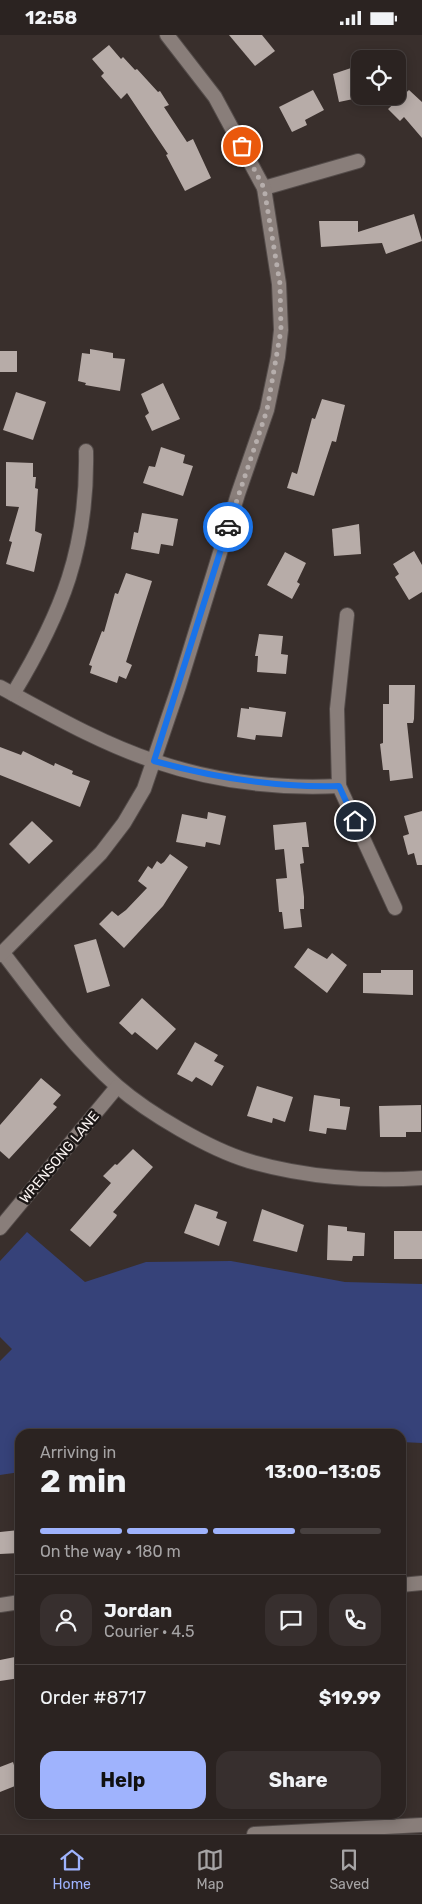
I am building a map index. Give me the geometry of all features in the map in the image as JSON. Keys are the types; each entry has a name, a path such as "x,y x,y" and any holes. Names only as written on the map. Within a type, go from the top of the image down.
{"street":[{"path":"167,35 215,97 264,188 280,284 281,330 278,357 267,410 238,494 144,789 133,809 101,853 2,954 62,1030 117,1087 148,1109 185,1131 248,1161 320,1175 403,1179 422,1178"},
{"path":"264,188 358,161"},
{"path":"86,451 87,483 83,520 68,587 40,649 6,691 45,713 154,761 245,782 282,786 339,786"},
{"path":"346,615 337,709 339,786 394,908"},
{"name":"WRENSONG LANE","path":"0,1228 117,1087"},
{"path":"406,1585 422,1583"},
{"path":"0,1605 15,1603"},
{"path":"254,1834 422,1825"}],"shaded area":[{"path":"27,1232 85,1282 146,1262 231,1261 345,1282 422,1284 422,1443 406,1442 406,1429 15,1429 15,1473 0,1475 0,1361 12,1349 0,1337 0,1261"}],"building":[{"path":"229,35 262,35 275,51 255,66"},
{"path":"109,45 121,59 123,57 158,92 160,91 169,105 164,107 187,142 193,139 211,178 185,191 166,155 168,154 127,93 121,99 101,76 104,73 92,59"},
{"path":"351,68 351,99 339,102 333,74"},
{"path":"313,90 324,110 305,120 307,125 292,132 279,107"},
{"path":"409,90 422,102 422,138 404,117 400,121 388,109 392,105 406,105 406,93"},
{"path":"414,214 422,241 386,254 382,243 321,247 319,221 358,221 358,232"},
{"path":"90,349 113,353 113,358 125,359 120,391 85,385 86,383 78,381 82,353 90,354"},
{"path":"0,351 17,351 17,372 0,372"},
{"path":"163,383 180,419 152,431 145,416 149,413 141,394"},
{"path":"16,392 46,402 33,440 3,430"},
{"path":"322,399 345,405 336,442 332,441 314,496 287,488 292,472 297,474 312,418 315,419"},
{"path":"161,447 185,455 183,463 193,466 183,496 143,483 149,466 155,467"},
{"path":"6,462 33,463 33,477 36,477 35,488 38,489 35,531 42,534 34,572 6,564 12,542 9,541 19,507 6,506"},
{"path":"142,513 178,519 173,546 161,544 159,554 131,549 134,532 138,533"},
{"path":"359,524 361,554 334,556 332,529"},
{"path":"414,551 422,565 422,592 409,600 395,577 399,574 393,564"},
{"path":"285,552 306,563 297,582 300,584 292,599 267,585"},
{"path":"126,573 152,581 126,662 132,665 126,679 119,676 117,683 90,673 92,666 89,665 102,631 104,632 115,593 118,594"},
{"path":"259,634 283,636 281,654 288,655 286,674 257,672 258,656 255,656"},
{"path":"389,685 415,685 414,719 413,723 407,723 413,778 390,781 389,770 383,770 380,744 383,743 383,704 389,704"},
{"path":"249,707 286,712 282,737 256,735 255,740 237,737 241,708 249,709"},
{"path":"0,747 21,755 23,751 54,766 55,763 73,771 72,774 90,781 80,807 0,775"},
{"path":"422,811 422,865 417,865 414,853 408,855 403,836 409,834 404,816"},
{"path":"208,812 226,816 220,845 206,842 205,847 176,842 182,814 207,819"},
{"path":"32,821 53,841 29,864 9,844"},
{"path":"306,822 309,847 302,847 304,863 300,864 304,897 304,909 300,909 302,927 284,929 282,912 279,912 276,879 287,878 284,849 275,850 273,825"},
{"path":"170,854 188,867 163,906 124,948 99,924 112,911 118,916 126,910 147,888 138,881 148,866 152,869 157,861 161,864"},
{"path":"96,939 110,986 87,993 74,945"},
{"path":"308,948 327,959 332,953 347,965 327,993 294,967"},
{"path":"381,970 413,970 413,995 363,993 363,973 381,973"},
{"path":"142,998 176,1029 157,1050 135,1032 132,1035 119,1023"},
{"path":"195,1042 218,1055 214,1061 224,1066 212,1086 196,1077 192,1082 177,1074"},
{"path":"41,1078 61,1095 53,1104 57,1107 9,1159 0,1151 0,1125"},
{"path":"257,1086 293,1097 285,1122 273,1118 272,1123 247,1116"},
{"path":"314,1095 340,1099 340,1106 350,1107 346,1130 327,1128 326,1134 309,1131"},
{"path":"421,1105 421,1132 406,1132 406,1137 380,1137 379,1106"},
{"path":"133,1149 153,1167 113,1212 117,1215 116,1217 90,1247 70,1230 111,1183 103,1176"},
{"path":"195,1204 218,1212 216,1218 227,1222 219,1246 184,1233"},
{"path":"262,1209 304,1225 297,1252 253,1241"},
{"path":"328,1225 347,1227 347,1231 365,1233 364,1256 353,1256 352,1261 327,1260"},
{"path":"394,1231 422,1231 422,1259 394,1259"},
{"path":"15,1530 15,1553 0,1554 0,1532"},
{"path":"15,1657 15,1679 0,1681 0,1660"},
{"path":"13,1762 15,1786 0,1792 0,1767"}],"way so far":[{"path":"228,527 267,410 278,357 281,330 280,284 264,188 242,146"}],"route":[{"path":"228,527 154,761 245,782 317,787 339,786 355,821"}]}
